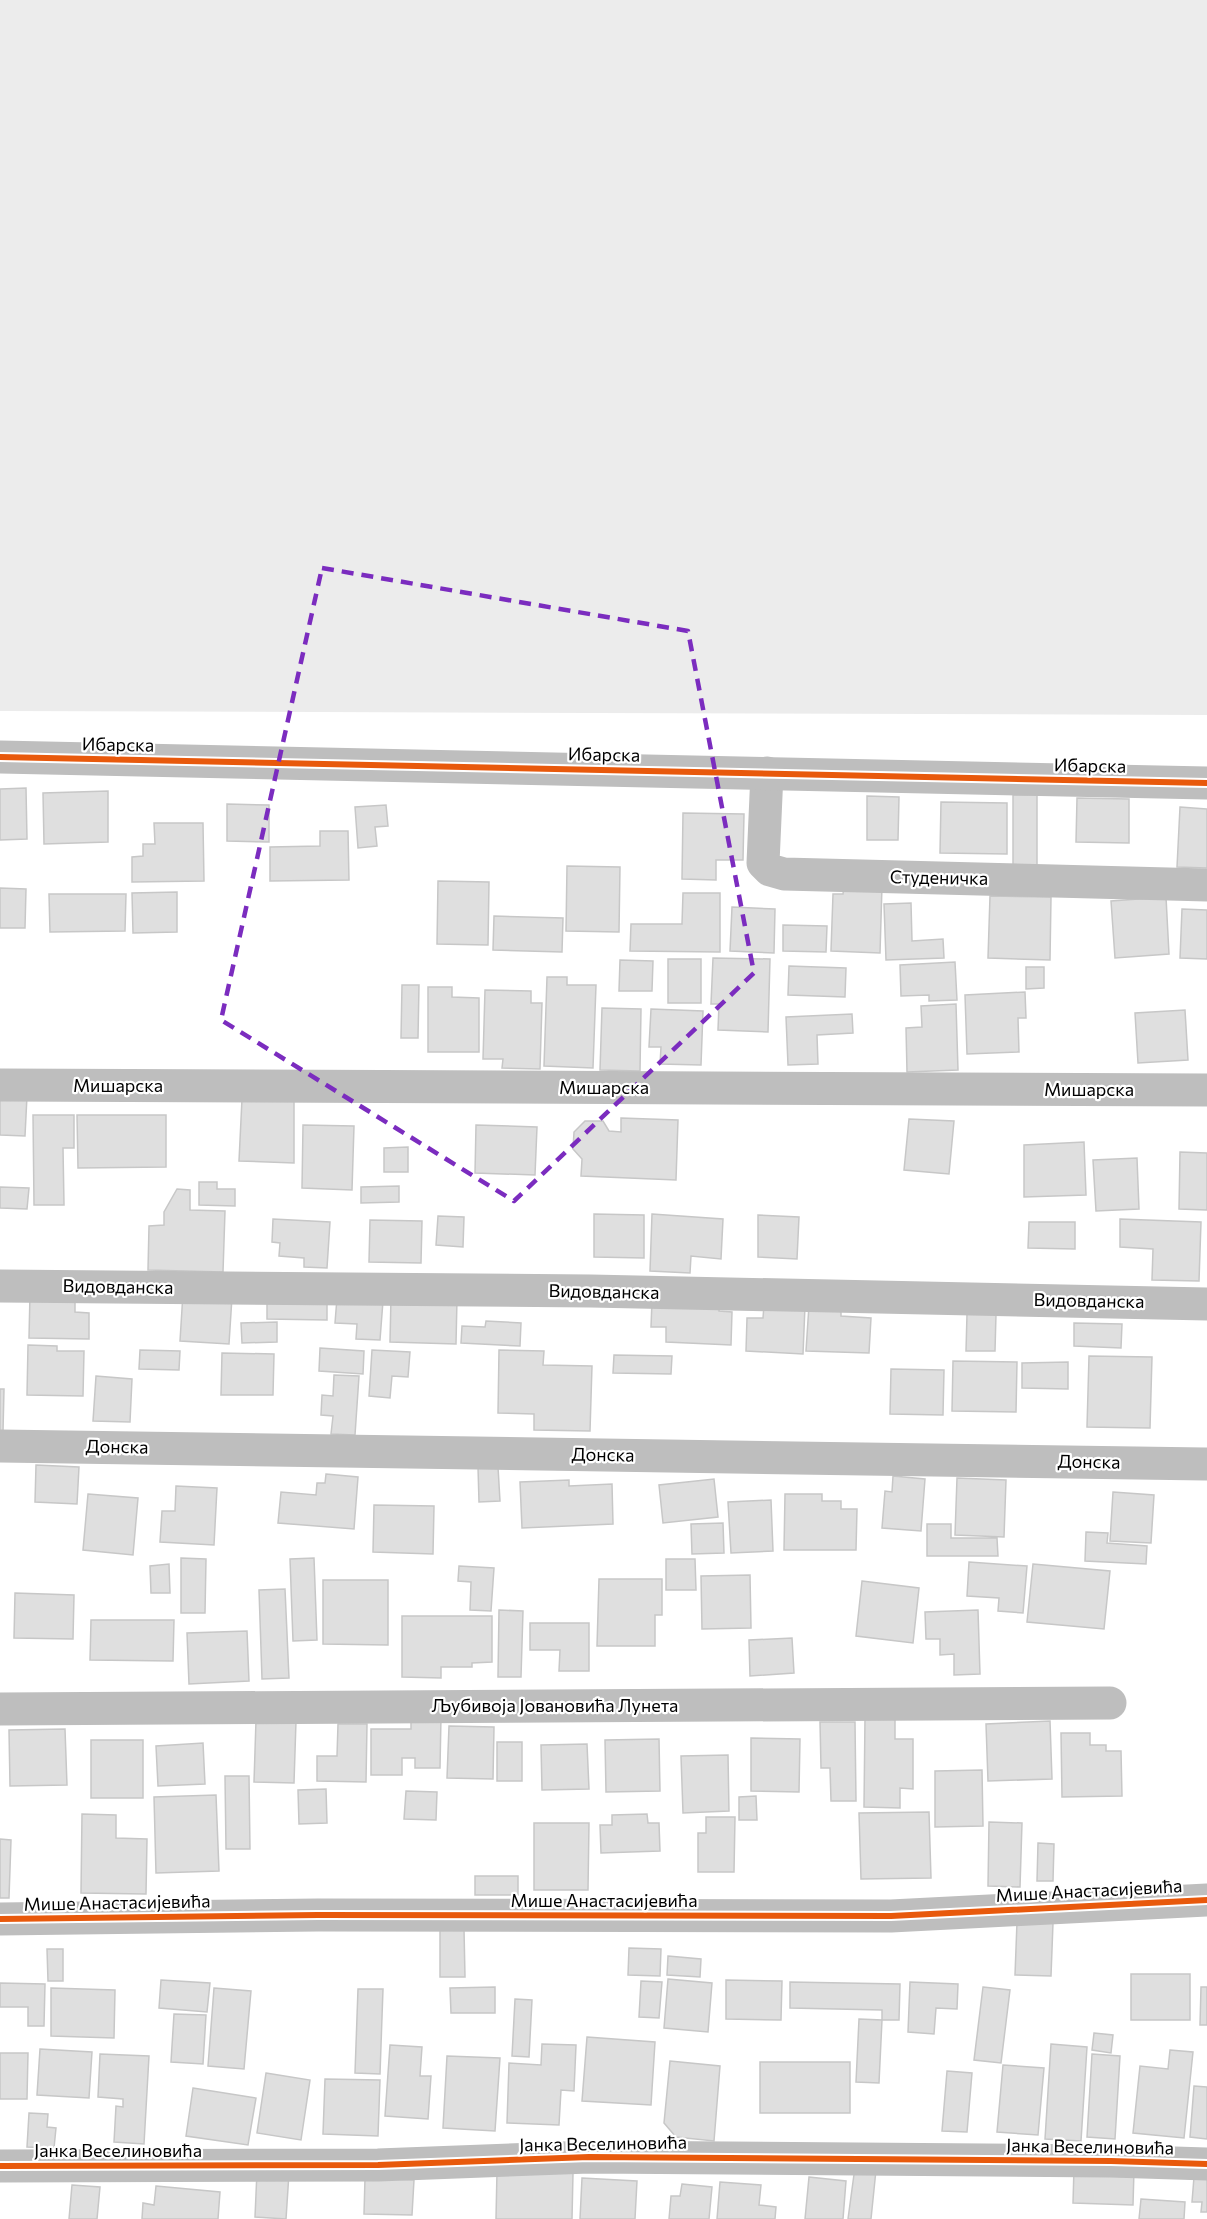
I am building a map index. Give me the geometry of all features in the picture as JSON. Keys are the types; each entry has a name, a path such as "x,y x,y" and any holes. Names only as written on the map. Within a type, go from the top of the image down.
{"street":[{"name":"Ибарска","path":"0,757 1207,783"},
{"name":"Студеничка","path":"767,773 763,862 770,870 784,874 1207,885"},
{"name":"Мишарска","path":"0,1085 1207,1090"},
{"name":"Видовданска","path":"0,1286 591,1291 1207,1304"},
{"name":"Донска","path":"0,1446 1205,1464"},
{"name":"Љубивоја Јовановића Лунета","path":"0,1709 1110,1703"},
{"name":"Мише Анастасијевића","path":"0,1919 318,1915 891,1916 1207,1900"},
{"name":"Јанка Веселиновића","path":"0,2166 378,2166 589,2157 1207,2164"}],"highlighted area":[{"path":"322,568 688,631 754,973 514,1201 221,1020"}],"shaded area":[{"path":"0,0 1207,0 1207,715 0,711"}],"building":[{"path":"26,788 27,839 0,840 0,789"},
{"path":"108,791 108,842 44,844 43,793"},
{"path":"1013,795 1037,795 1037,865 1013,865"},
{"path":"867,796 899,797 898,840 867,840"},
{"path":"1077,798 1129,799 1129,843 1076,842"},
{"path":"941,802 1007,803 1007,854 940,853"},
{"path":"227,804 269,805 269,842 227,841"},
{"path":"386,805 388,826 375,827 377,846 358,848 355,807"},
{"path":"1180,807 1207,809 1207,868 1177,867"},
{"path":"683,813 744,814 743,860 716,860 716,880 682,879"},
{"path":"154,823 203,823 204,881 132,882 132,857 143,856 143,844 155,844"},
{"path":"320,831 348,831 349,880 270,881 270,847 320,846"},
{"path":"567,866 620,867 619,932 566,931"},
{"path":"438,881 489,882 488,945 437,944"},
{"path":"844,885 882,886 880,953 831,951 833,894 843,894"},
{"path":"0,888 26,889 25,928 0,928"},
{"path":"177,892 177,932 133,933 132,893"},
{"path":"683,893 720,893 720,952 630,951 631,924 682,924"},
{"path":"49,894 126,894 125,931 50,932"},
{"path":"990,896 1051,897 1050,960 988,958"},
{"path":"1166,897 1169,954 1115,958 1111,901"},
{"path":"911,903 912,941 943,939 944,958 886,960 884,904"},
{"path":"732,907 775,909 774,953 730,951"},
{"path":"1182,909 1207,910 1207,959 1180,958"},
{"path":"494,916 563,918 562,952 493,950"},
{"path":"783,925 827,926 826,952 783,951"},
{"path":"713,958 770,959 768,1032 718,1030 719,1004 711,1004"},
{"path":"668,959 701,959 701,1003 668,1003"},
{"path":"620,960 653,961 652,991 619,991"},
{"path":"955,962 957,1000 929,1001 929,995 901,996 900,965"},
{"path":"789,966 846,968 845,997 788,995"},
{"path":"1026,967 1044,967 1044,988 1026,989"},
{"path":"547,977 567,977 567,985 596,985 593,1068 544,1066"},
{"path":"402,985 419,985 418,1038 401,1038"},
{"path":"428,987 452,987 452,997 479,998 479,1052 428,1052"},
{"path":"485,990 531,991 531,1003 542,1003 540,1069 502,1068 503,1059 483,1059"},
{"path":"1025,992 1026,1018 1018,1018 1019,1052 967,1054 965,995"},
{"path":"956,1004 958,1070 907,1072 906,1028 922,1027 921,1006"},
{"path":"602,1008 641,1009 640,1071 600,1070"},
{"path":"651,1009 703,1011 701,1065 660,1064 661,1047 649,1047"},
{"path":"1185,1010 1188,1060 1138,1063 1135,1013"},
{"path":"852,1014 853,1033 817,1035 818,1064 788,1065 786,1017"},
{"path":"0,1095 27,1096 25,1136 0,1135"},
{"path":"294,1098 294,1163 239,1161 242,1099"},
{"path":"33,1115 74,1115 74,1148 63,1148 64,1205 34,1205"},
{"path":"77,1115 166,1115 166,1167 78,1168"},
{"path":"621,1118 678,1120 676,1180 581,1176 582,1159 573,1149 574,1132 585,1121 603,1121 609,1131 621,1132"},
{"path":"909,1119 954,1121 949,1174 904,1170"},
{"path":"303,1125 354,1126 352,1190 302,1188"},
{"path":"476,1125 537,1127 535,1175 475,1173"},
{"path":"1084,1142 1086,1195 1024,1197 1024,1145"},
{"path":"408,1147 408,1172 384,1172 384,1148"},
{"path":"1180,1152 1207,1153 1207,1210 1179,1209"},
{"path":"1137,1158 1139,1209 1096,1211 1093,1160"},
{"path":"199,1182 217,1182 217,1189 235,1189 235,1206 199,1205"},
{"path":"399,1186 399,1202 361,1203 361,1187"},
{"path":"0,1187 29,1188 27,1209 0,1208"},
{"path":"177,1189 190,1190 190,1210 225,1211 223,1272 148,1270 149,1226 164,1225 164,1212"},
{"path":"594,1214 644,1215 644,1258 594,1257"},
{"path":"652,1214 723,1219 721,1259 691,1256 690,1273 650,1271"},
{"path":"758,1215 799,1217 797,1259 758,1257"},
{"path":"438,1216 464,1217 463,1247 436,1245"},
{"path":"273,1219 330,1222 327,1268 304,1267 304,1258 279,1256 280,1243 272,1242"},
{"path":"1120,1219 1201,1222 1199,1281 1152,1280 1153,1249 1120,1247"},
{"path":"370,1220 422,1221 421,1263 369,1262"},
{"path":"1029,1222 1075,1222 1075,1249 1028,1248"},
{"path":"183,1293 232,1297 229,1344 180,1341"},
{"path":"30,1294 75,1295 75,1312 89,1313 89,1339 29,1338"},
{"path":"391,1297 457,1299 456,1344 390,1342"},
{"path":"267,1298 327,1300 327,1320 267,1319"},
{"path":"337,1298 383,1301 380,1340 356,1339 357,1324 335,1323"},
{"path":"652,1301 719,1303 719,1311 732,1312 731,1345 666,1342 666,1327 651,1327"},
{"path":"764,1305 805,1306 803,1354 746,1351 747,1318 763,1318"},
{"path":"809,1305 841,1307 841,1316 871,1318 869,1353 806,1351"},
{"path":"967,1314 996,1314 995,1351 966,1351"},
{"path":"486,1321 521,1323 520,1346 461,1343 462,1326 485,1327"},
{"path":"277,1322 277,1342 242,1343 241,1323"},
{"path":"1074,1323 1122,1324 1121,1348 1074,1346"},
{"path":"28,1345 57,1346 57,1351 84,1351 83,1396 27,1395"},
{"path":"320,1348 364,1351 363,1374 319,1371"},
{"path":"140,1350 180,1351 179,1370 139,1369"},
{"path":"372,1350 410,1352 408,1377 392,1376 390,1398 369,1396"},
{"path":"499,1350 544,1351 543,1365 592,1366 590,1431 534,1430 534,1414 498,1413"},
{"path":"222,1353 274,1354 273,1395 221,1395"},
{"path":"614,1355 672,1356 671,1374 613,1373"},
{"path":"1089,1356 1152,1357 1150,1428 1087,1427"},
{"path":"953,1361 1017,1362 1016,1412 952,1411"},
{"path":"1068,1362 1068,1389 1022,1388 1022,1363"},
{"path":"891,1369 944,1370 943,1415 890,1414"},
{"path":"334,1375 359,1376 355,1435 331,1434 333,1416 321,1415 322,1395 333,1396"},
{"path":"96,1376 132,1379 130,1422 93,1421"},
{"path":"0,1389 4,1389 3,1432 0,1432"},
{"path":"36,1465 79,1467 77,1504 35,1502"},
{"path":"478,1467 498,1467 500,1501 479,1502"},
{"path":"326,1474 358,1477 354,1529 278,1523 281,1492 316,1495 317,1483 325,1483"},
{"path":"893,1476 925,1479 921,1531 882,1528 885,1491 892,1492"},
{"path":"957,1478 1006,1480 1004,1537 955,1535"},
{"path":"714,1479 718,1517 663,1523 659,1485"},
{"path":"569,1480 569,1486 612,1484 613,1524 522,1528 520,1482"},
{"path":"176,1486 217,1488 214,1545 160,1542 162,1511 175,1511"},
{"path":"1113,1492 1154,1495 1151,1543 1110,1541"},
{"path":"88,1494 138,1498 133,1555 83,1550"},
{"path":"785,1494 822,1494 822,1501 841,1501 841,1509 857,1509 856,1550 784,1550"},
{"path":"771,1500 773,1551 731,1553 728,1502"},
{"path":"374,1505 434,1506 433,1554 373,1552"},
{"path":"723,1523 724,1553 692,1554 691,1524"},
{"path":"927,1524 951,1524 951,1538 997,1538 998,1556 927,1556"},
{"path":"1086,1532 1108,1533 1107,1543 1147,1546 1146,1564 1085,1561"},
{"path":"181,1558 206,1559 205,1613 181,1613"},
{"path":"314,1558 317,1640 293,1641 290,1559"},
{"path":"666,1559 695,1559 696,1590 666,1590"},
{"path":"969,1562 1027,1566 1023,1613 998,1611 999,1598 967,1596"},
{"path":"169,1564 170,1593 151,1593 150,1566"},
{"path":"1033,1564 1110,1571 1104,1629 1027,1622"},
{"path":"459,1566 494,1568 491,1611 470,1610 471,1582 458,1581"},
{"path":"750,1575 751,1628 702,1629 701,1576"},
{"path":"599,1579 662,1579 662,1615 655,1615 655,1646 597,1646"},
{"path":"323,1580 388,1580 388,1645 323,1644"},
{"path":"862,1581 919,1588 913,1643 856,1636"},
{"path":"285,1589 289,1678 262,1679 259,1590"},
{"path":"15,1593 74,1595 73,1639 14,1638"},
{"path":"499,1610 523,1611 521,1677 498,1677"},
{"path":"978,1610 980,1674 954,1675 954,1654 940,1655 940,1639 926,1639 925,1612"},
{"path":"402,1616 492,1616 492,1662 472,1663 472,1667 441,1667 441,1678 402,1677"},
{"path":"91,1620 174,1620 173,1661 90,1660"},
{"path":"530,1623 589,1623 589,1671 559,1671 560,1650 530,1650"},
{"path":"247,1631 249,1681 189,1684 187,1633"},
{"path":"792,1638 794,1673 750,1676 749,1640"},
{"path":"411,1716 441,1717 440,1768 415,1768 415,1758 402,1758 402,1775 371,1775 371,1729 411,1729"},
{"path":"865,1717 895,1717 895,1739 913,1739 913,1789 900,1788 900,1808 864,1807"},
{"path":"256,1720 296,1721 294,1783 254,1782"},
{"path":"1050,1721 1052,1779 988,1781 986,1724"},
{"path":"820,1722 855,1722 856,1801 831,1801 830,1768 821,1768"},
{"path":"338,1724 367,1724 366,1782 317,1781 317,1756 337,1756"},
{"path":"449,1726 494,1727 493,1779 447,1778"},
{"path":"65,1729 67,1785 10,1786 9,1730"},
{"path":"1061,1733 1090,1733 1090,1745 1106,1745 1106,1751 1121,1751 1122,1796 1062,1797"},
{"path":"751,1738 800,1739 799,1792 751,1791"},
{"path":"659,1739 660,1791 606,1792 605,1740"},
{"path":"91,1740 143,1740 143,1798 91,1798"},
{"path":"497,1742 522,1742 522,1781 497,1781"},
{"path":"203,1743 205,1784 158,1786 156,1746"},
{"path":"587,1744 589,1789 542,1790 541,1745"},
{"path":"728,1755 729,1811 683,1813 681,1756"},
{"path":"982,1770 983,1826 935,1827 935,1771"},
{"path":"225,1776 249,1776 250,1849 226,1849"},
{"path":"326,1789 327,1823 299,1824 298,1790"},
{"path":"406,1791 437,1792 436,1820 404,1819"},
{"path":"216,1795 219,1871 156,1873 154,1797"},
{"path":"756,1796 757,1820 739,1820 739,1797"},
{"path":"929,1812 931,1878 861,1879 859,1813"},
{"path":"82,1814 116,1815 116,1838 147,1839 146,1894 81,1893"},
{"path":"647,1814 648,1823 659,1823 660,1851 601,1853 600,1825 612,1825 612,1815"},
{"path":"706,1817 735,1817 734,1872 698,1872 698,1833 706,1833"},
{"path":"989,1822 1022,1823 1020,1887 988,1886"},
{"path":"534,1823 589,1823 588,1890 534,1890"},
{"path":"0,1839 11,1840 9,1898 0,1898"},
{"path":"1038,1843 1054,1844 1053,1881 1037,1881"},
{"path":"475,1876 518,1876 518,1895 475,1895"},
{"path":"1017,1922 1053,1923 1051,1976 1015,1975"},
{"path":"464,1929 465,1977 440,1977 440,1930"},
{"path":"629,1948 661,1949 660,1976 628,1975"},
{"path":"47,1949 63,1949 63,1981 48,1981"},
{"path":"668,1956 701,1959 700,1977 667,1975"},
{"path":"1131,1974 1190,1974 1190,2020 1131,2020"},
{"path":"668,1979 712,1983 708,2032 664,2028"},
{"path":"161,1980 210,1983 207,2012 159,2008"},
{"path":"726,1980 782,1981 781,2020 726,2019"},
{"path":"641,1981 662,1982 659,2018 639,2017"},
{"path":"790,1982 900,1984 899,2020 882,2020 882,2010 790,2008"},
{"path":"910,1982 958,1984 957,2009 936,2008 934,2034 908,2032"},
{"path":"0,1983 45,1984 44,2026 28,2026 28,2007 0,2007"},
{"path":"495,1987 495,2013 451,2013 450,1988"},
{"path":"983,1987 1010,1990 1001,2063 974,2060"},
{"path":"1201,1987 1207,1987 1207,2025 1200,2025"},
{"path":"51,1988 115,1990 114,2038 51,2036"},
{"path":"214,1988 251,1991 244,2069 208,2066"},
{"path":"358,1989 383,1989 380,2074 355,2073"},
{"path":"515,1999 532,2000 529,2057 512,2056"},
{"path":"174,2014 206,2015 203,2064 171,2062"},
{"path":"859,2019 882,2020 879,2083 856,2082"},
{"path":"1094,2033 1113,2035 1111,2053 1092,2050"},
{"path":"587,2037 655,2042 651,2105 582,2101"},
{"path":"542,2044 576,2045 574,2091 561,2090 559,2125 507,2123 509,2063 541,2065"},
{"path":"1051,2044 1087,2047 1081,2141 1045,2139"},
{"path":"390,2045 422,2047 420,2076 431,2076 428,2119 385,2116"},
{"path":"40,2049 92,2052 89,2098 37,2095"},
{"path":"1170,2050 1193,2052 1184,2138 1133,2133 1140,2066 1168,2069"},
{"path":"0,2053 28,2053 27,2099 0,2099"},
{"path":"100,2054 149,2056 144,2144 114,2142 116,2106 123,2107 123,2099 98,2097"},
{"path":"1092,2054 1120,2056 1115,2139 1087,2137"},
{"path":"447,2056 500,2058 495,2131 443,2128"},
{"path":"670,2061 720,2066 714,2141 676,2137 664,2123"},
{"path":"760,2062 850,2062 850,2113 760,2113"},
{"path":"1003,2065 1044,2068 1038,2135 997,2132"},
{"path":"947,2071 972,2073 967,2132 942,2131"},
{"path":"266,2073 310,2080 301,2140 257,2133"},
{"path":"325,2079 380,2080 378,2136 323,2134"},
{"path":"1194,2086 1207,2087 1207,2139 1190,2137"},
{"path":"193,2088 256,2098 248,2145 186,2136"},
{"path":"29,2113 48,2114 47,2127 56,2128 54,2148 27,2147"},
{"path":"855,2167 876,2170 871,2219 848,2219"},
{"path":"1074,2168 1134,2170 1133,2205 1073,2203"},
{"path":"257,2171 289,2173 286,2219 255,2217"},
{"path":"497,2171 573,2173 572,2219 496,2219"},
{"path":"809,2177 846,2181 843,2219 805,2219"},
{"path":"1194,2177 1207,2178 1207,2212 1201,2212 1202,2202 1192,2202"},
{"path":"365,2178 414,2180 412,2215 364,2214"},
{"path":"582,2178 637,2181 635,2219 580,2219"},
{"path":"720,2182 761,2185 759,2205 776,2207 775,2219 717,2219"},
{"path":"682,2184 712,2187 709,2219 669,2219 671,2196 680,2196"},
{"path":"72,2185 100,2187 97,2219 69,2219"},
{"path":"156,2186 220,2192 218,2219 142,2219 143,2203 154,2205"},
{"path":"1141,2199 1185,2202 1184,2219 1139,2219"}],"cycle path":[{"path":"0,757 1207,783"},
{"path":"0,1919 318,1915 891,1916 1207,1900"},
{"path":"0,2166 378,2165 589,2157 1111,2161 1207,2164"}]}
